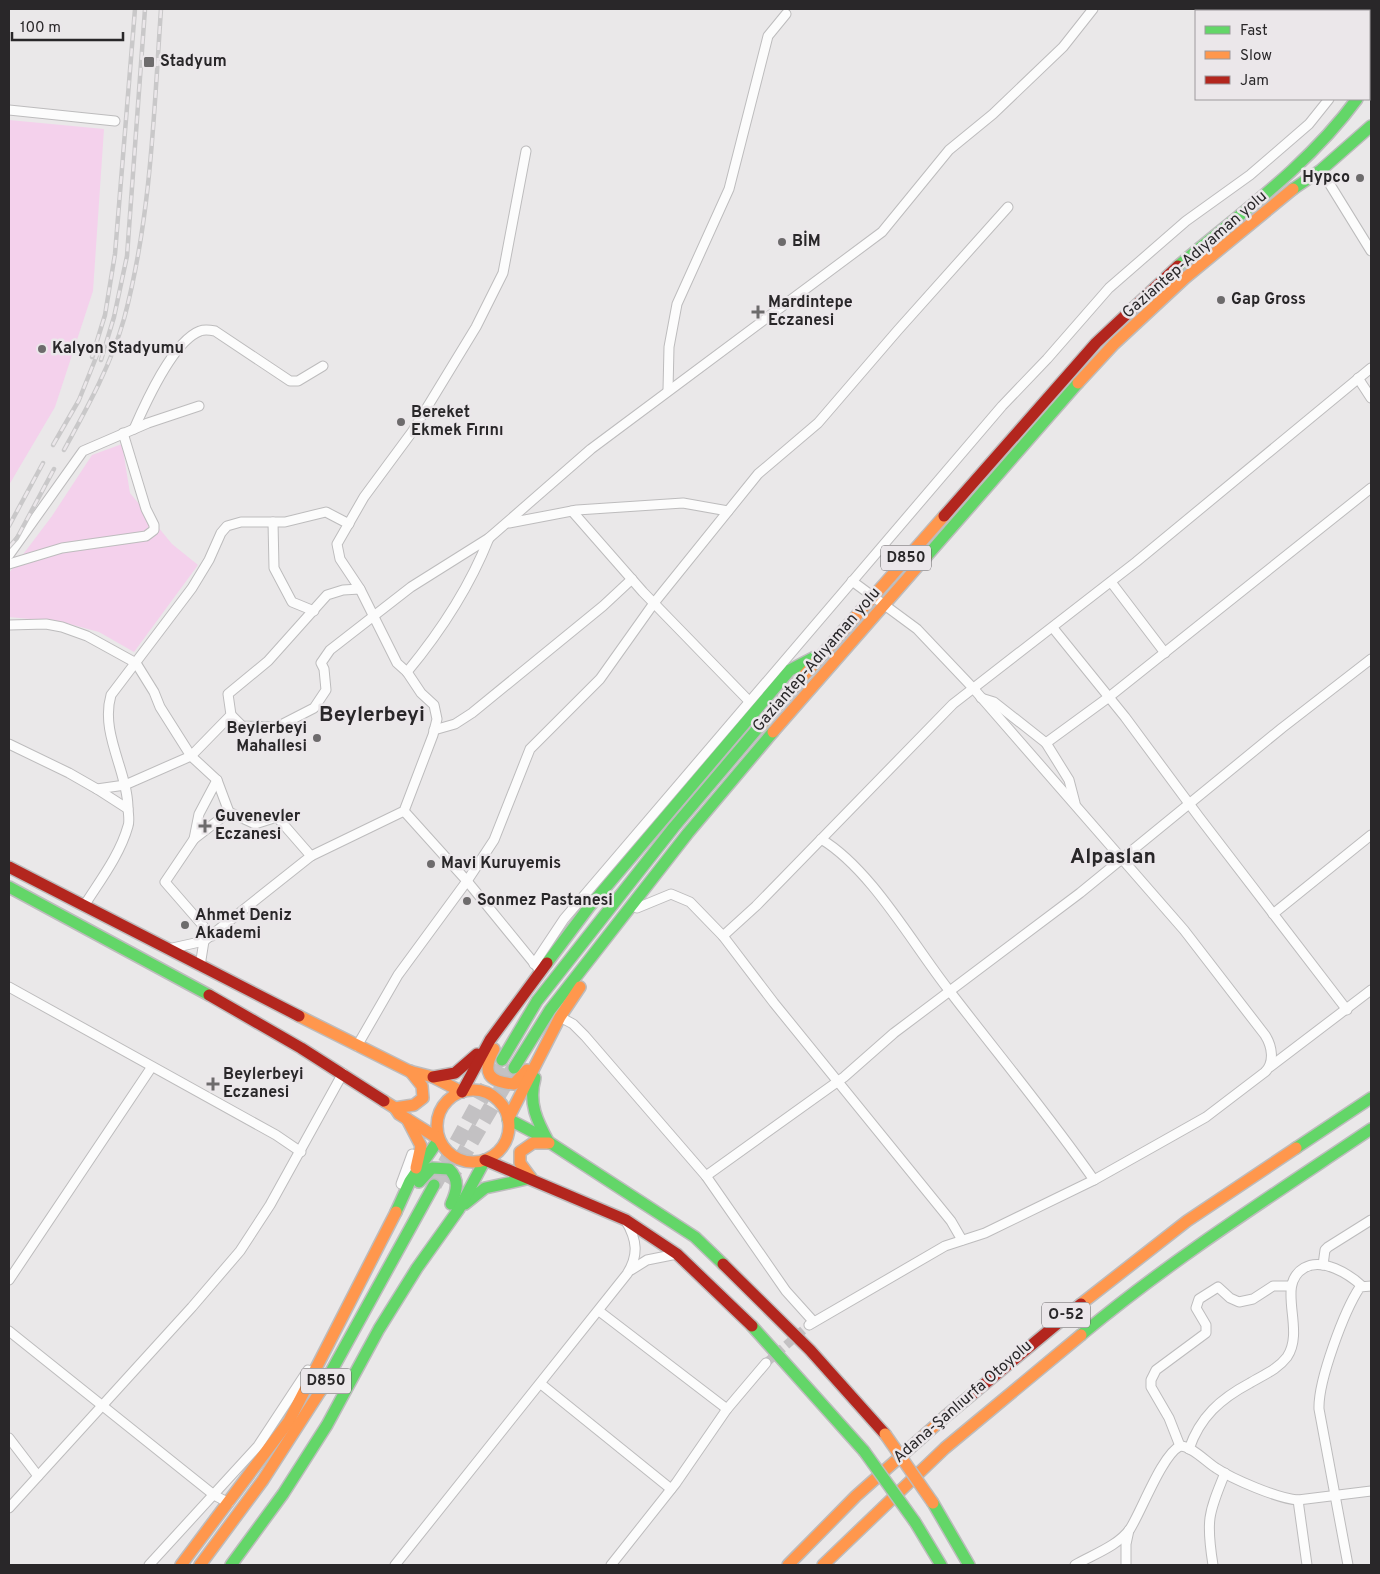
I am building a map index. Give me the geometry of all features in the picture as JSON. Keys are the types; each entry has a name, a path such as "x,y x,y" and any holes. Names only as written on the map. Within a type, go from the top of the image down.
{"main road":[{"name":"Gaziantep-Adıyaman yolu","path":"502,1060 537,1000 674,827 824,652 1096,343 1175,268 1305,161 1336,128 1356,100"},
{"name":"Gaziantep-Adıyaman yolu","path":"514,1068 550,1010 627,909 749,759 986,486 1114,344 1229,240 1275,202 1321,170 1371,126"},
{"path":"824,652 790,670 538,968 488,1061 488,1072 494,1080 509,1085 519,1081 610,942 717,810 830,678 840,655"},
{"path":"9,867 357,1046 409,1071 433,1077 462,1092"},
{"path":"9,887 157,966 343,1073 395,1108 399,1114 439,1139 455,1157 470,1162 485,1160 499,1151 504,1144 508,1127 508,1119 502,1105 491,1096 477,1090 462,1092 449,1099 441,1110 437,1124 439,1139 410,1181"},
{"path":"433,1077 455,1074 467,1065 490,1040 527,990"},
{"path":"508,1119 560,1017"},
{"path":"549,1143 534,1115 531,1105 531,1090 553,1032"},
{"path":"462,1092 490,1040"},
{"path":"395,1108 411,1107 419,1104 424,1098 425,1090 422,1083 409,1071"},
{"name":"Adana-Şanlıurfa Otoyolu","path":"788,1565 856,1496 929,1430 1106,1283 1187,1221 1371,1098"},
{"path":"181,1565 289,1421 380,1247 420,1154 421,1146 416,1133 407,1119"},
{"path":"508,1119 549,1143 695,1237 810,1350 885,1434 933,1504 969,1565"},
{"name":"Adana-Şanlıurfa Otoyolu","path":"823,1565 945,1448 1118,1304 1199,1244 1371,1129"},
{"path":"531,1178 520,1163 520,1152 528,1145 538,1142 549,1143"},
{"path":"485,1160 626,1220 677,1254 761,1335 864,1451 915,1522 942,1565"},
{"path":"233,1564 283,1494 327,1425 379,1329 417,1268 459,1208 485,1160"},
{"path":"380,1247 423,1175 432,1168 449,1169 457,1178 458,1191 417,1268"},
{"path":"459,1208 485,1188 531,1178"},
{"name":"D850","path":"200,1565 264,1480 311,1409 438,1187 323,1408 279,1482 220,1565"}],"street":[{"path":"360,589 343,590 327,595 268,661 228,694 231,715 242,726 277,727 314,708 326,690 324,669 321,663 330,650 411,587 489,538 591,449 882,232 949,150 993,114 1062,48 1094,9"},
{"path":"668,390 669,347 677,304 729,189 768,36 786,14"},
{"path":"404,811 467,881 538,968 564,918 748,700 1002,406 1047,359 1109,288 1186,221 1250,175 1309,124 1328,100"},
{"path":"9,110 115,120"},
{"path":"167,949 208,939 311,856 404,811 434,730 437,719 434,706 421,693 407,672 396,663 360,589 340,559 337,544 364,497 385,472 417,424 476,327 503,273 526,151"},
{"path":"1321,170 1371,251"},
{"path":"357,1046 398,974 467,881 494,840 530,749 600,679 654,604 758,474 818,424 898,330 1008,207"},
{"path":"134,429 159,376 190,338 201,330 215,331 290,381 298,381 323,366"},
{"path":"723,936 756,906 954,704 1111,582 1371,368"},
{"path":"1358,378 1371,398"},
{"path":"9,555 80,455 91,446 199,406"},
{"path":"9,564 62,548 146,536 151,533 154,525 146,509 123,433"},
{"path":"1046,743 1109,697 1371,488"},
{"path":"507,523 572,511 683,503 728,511"},
{"path":"572,511 654,604 748,700"},
{"path":"84,906 118,850 129,825 125,785 108,722 108,706 111,695 192,588 209,560 221,533 227,526 241,522 286,522 326,512 349,524"},
{"path":"273,522 274,568 292,602 314,611"},
{"path":"407,672 429,646 476,570 489,538"},
{"path":"434,730 455,724 472,713 603,606 632,579"},
{"path":"852,581 917,629 973,688 1122,857 1147,889 1184,930 1265,1035 1272,1050 1270,1067"},
{"path":"1111,582 1165,652"},
{"path":"9,625 46,624 62,627 88,636 136,663 154,692 160,707 191,756 217,780 229,812 255,824 277,817 311,856"},
{"path":"1053,628 1109,697 1348,1010"},
{"path":"706,1176 839,1081 894,1033 1080,893 1282,728 1371,659"},
{"path":"980,698 994,702 1046,743 1068,780 1076,805"},
{"path":"97,789 125,785 191,756 231,715"},
{"path":"9,744 69,772 128,808"},
{"path":"194,839 199,814 217,780"},
{"path":"208,939 166,882 194,839 229,812"},
{"path":"1273,914 1371,834"},
{"path":"821,839 844,854 861,875 1059,1130 1094,1180"},
{"path":"637,908 671,894 676,894 690,902 723,936 774,1003 951,1221 962,1240"},
{"path":"200,966 208,939"},
{"path":"9,987 151,1068 276,1136 300,1152"},
{"path":"560,1017 573,1024 585,1036 706,1176 811,1323 945,1246 985,1233 1094,1180 1206,1117 1246,1089 1270,1067 1348,1010 1371,990"},
{"path":"9,1280 151,1068"},
{"path":"9,1508 192,1307 240,1251 300,1152 343,1073"},
{"path":"149,1565 258,1446 310,1367 400,1188 412,1156 416,1133"},
{"path":"395,1565 627,1274 634,1262 635,1239 626,1220"},
{"path":"1322,1265 1325,1250 1328,1246 1371,1220"},
{"path":"627,1274 647,1260 677,1254"},
{"path":"1126,1565 1126,1544 1129,1530 1168,1458 1184,1447 1199,1424 1209,1414 1240,1388 1276,1368 1289,1353 1295,1340 1290,1286 1295,1276 1303,1268 1313,1264 1322,1265 1347,1275 1367,1286 1348,1312 1327,1366 1320,1391 1319,1409 1348,1565"},
{"path":"1290,1286 1273,1286 1246,1301 1234,1301 1218,1287 1199,1299 1196,1308 1206,1325 1206,1333 1156,1370 1151,1380 1154,1394 1170,1418 1184,1447 1225,1473 1287,1498 1298,1500 1371,1491"},
{"path":"598,1311 728,1409"},
{"path":"9,1331 100,1406 214,1495 229,1503"},
{"path":"611,1565 671,1489 728,1409 766,1363"},
{"path":"541,1384 671,1489"},
{"path":"9,1438 38,1476"},
{"path":"1212,1565 1208,1520 1210,1508 1225,1473"},
{"path":"1298,1500 1307,1565"},
{"path":"1075,1565 1117,1541 1129,1530"}],"shaded area":[{"name":"Kalyon Stadyumu","path":"9,120 104,129 93,291 55,407 9,485"},
{"path":"122,444 130,493 172,544 198,565 134,652 99,632 62,622 9,617 9,573 52,516 92,455"}],"tunnel":[{"path":"434,1185 502,1060"},
{"path":"447,1183 514,1068"},
{"path":"766,1363 809,1325"}],"railway":[{"path":"92,357 105,315 115,254 135,9"},
{"path":"101,360 114,317 127,256 145,9"},
{"path":"64,450 90,402 119,336 133,281 146,204 161,9"},
{"path":"53,445 79,400 99,350"},
{"path":"9,526 43,463"},
{"path":"9,547 17,538 54,469"}],"traffic: fast":[{"path":"1178,266 1273,188 1317,146 1356,100"},
{"path":"1293,189 1321,170 1371,126"},
{"path":"926,557 1078,383"},
{"path":"547,963 589,907 790,670 815,657"},
{"path":"502,1060 537,1001 674,827 763,722"},
{"path":"514,1068 550,1010 688,833 773,732"},
{"path":"9,887 209,995"},
{"path":"535,1078 533,1104 549,1143"},
{"path":"1296,1148 1371,1098"},
{"path":"508,1119 535,1133 695,1237 723,1264"},
{"path":"1081,1335 1187,1254 1371,1129"},
{"path":"396,1212 410,1181 439,1139"},
{"path":"231,1565 283,1494 327,1425 379,1329 417,1268 459,1209 485,1160"},
{"path":"419,1182 432,1168 449,1169 456,1181 455,1195 451,1204"},
{"path":"465,1204 485,1188 531,1178"},
{"path":"321,1390 434,1185"},
{"path":"752,1326 864,1451"},
{"path":"864,1451 915,1522"},
{"path":"933,1503 969,1565"},
{"path":"915,1522 941,1565"}],"traffic: slow":[{"path":"1078,383 1114,344 1185,278 1293,189"},
{"path":"763,722 944,516"},
{"path":"773,732 926,557"},
{"path":"508,1119 560,1017 580,987"},
{"path":"299,1016 409,1071 433,1077 462,1092"},
{"path":"494,1049 488,1064 488,1070 493,1078 498,1081 514,1084 527,1070"},
{"path":"395,1108 414,1105 423,1098 422,1086 410,1071"},
{"path":"473,1090 493,1096 503,1106 509,1126 503,1146 493,1156 473,1162 453,1156 443,1146 437,1126 443,1106 453,1096 473,1090"},
{"path":"384,1101 395,1108 399,1114 439,1139"},
{"path":"407,1119 421,1146 416,1168"},
{"path":"531,1178 520,1163 520,1152 533,1143 549,1143"},
{"path":"1081,1304 1187,1221 1296,1148"},
{"path":"181,1565 289,1421 396,1212"},
{"path":"823,1565 945,1448 1081,1335"},
{"path":"200,1565 263,1480 321,1390"},
{"path":"788,1565 856,1496 946,1416"},
{"path":"885,1434 933,1503"}],"traffic: jam":[{"path":"944,516 1096,343 1178,266"},
{"path":"9,867 299,1016"},
{"path":"462,1092 490,1040 547,963"},
{"path":"209,995 301,1048 384,1101"},
{"path":"433,1077 455,1073 477,1054"},
{"path":"485,1160 626,1220 677,1254 752,1326"},
{"path":"723,1264 810,1350 885,1434"},
{"path":"946,1416 1081,1304"}],"place":[{"name":"Stadyum","path":"149,62"},
{"name":"Hypco","path":"1360,178"},
{"name":"BİM","path":"782,242"},
{"name":"Gap Gross","path":"1221,300"},
{"name":"Mardintepe Eczanesi","path":"758,312"},
{"name":"Kalyon Stadyumu","path":"42,349"},
{"name":"Bereket Ekmek Fırını","path":"401,422"},
{"name":"Beylerbeyi Mahallesi","path":"317,738"},
{"name":"Guvenevler Eczanesi","path":"205,826"},
{"name":"Mavi Kuruyemis","path":"431,864"},
{"name":"Sonmez Pastanesi","path":"467,901"},
{"name":"Ahmet Deniz Akademi","path":"185,925"},
{"name":"Beylerbeyi Eczanesi","path":"213,1084"}],"district":[{"name":"Beylerbeyi","path":"372,715"},
{"name":"Alpaslan","path":"1113,857"}]}
